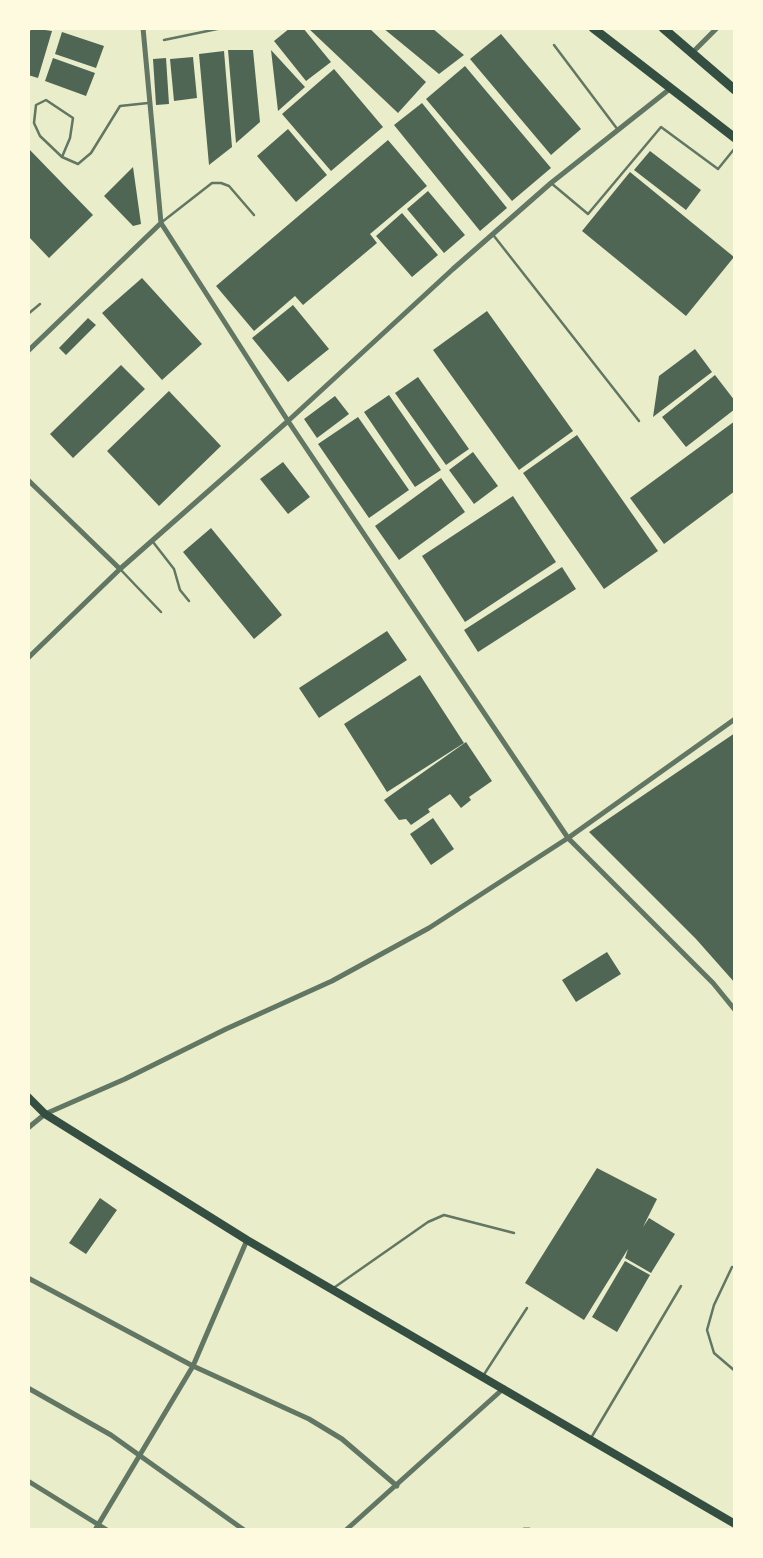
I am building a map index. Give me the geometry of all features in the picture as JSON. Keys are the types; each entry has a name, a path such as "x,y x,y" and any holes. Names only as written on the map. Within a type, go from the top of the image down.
{"main road":[{"path":"593,28 735,138"},
{"path":"663,28 735,90"},
{"path":"28,1097 45,1114 247,1240 735,1524"}],"street":[{"path":"143,28 160,223 288,421 568,838 713,983 735,1010"},
{"path":"691,54 718,28"},
{"path":"28,658 120,569 288,421 493,234 551,183 671,88"},
{"path":"28,351 160,223"},
{"path":"28,480 120,569"},
{"path":"28,1128 45,1114 332,981 429,928 568,838 735,719"},
{"path":"97,1527 193,1366 247,1240"},
{"path":"28,1278 193,1366 309,1419 342,1439 397,1486"},
{"path":"28,1388 111,1436 244,1530"},
{"path":"346,1530 504,1388"},
{"path":"28,1481 97,1527 107,1530"}],"lane":[{"path":"164,40 222,28"},
{"path":"554,45 618,130"},
{"path":"62,157 74,118 46,100 36,105 34,123 40,136 62,157 78,163 90,153 120,106 148,103"},
{"path":"551,183 588,214 661,127 718,169 735,148"},
{"path":"160,223 212,183 229,186 254,215"},
{"path":"493,234 639,421"},
{"path":"28,314 40,304"},
{"path":"152,541 174,569 180,590 189,601"},
{"path":"120,569 161,612"},
{"path":"332,1289 428,1222 444,1215 514,1233"},
{"path":"732,1267 714,1305 707,1330 714,1353 735,1371"},
{"path":"591,1438 681,1286"},
{"path":"483,1376 527,1308"}],"building":[{"path":"31,28 52,31 38,78 28,75 28,39"},
{"path":"290,28 303,28 331,62 306,81 274,41"},
{"path":"308,28 369,28 426,82 398,113"},
{"path":"383,28 432,28 464,55 439,74"},
{"path":"62,32 104,46 96,68 55,54"},
{"path":"501,34 581,129 551,155 470,59"},
{"path":"228,50 253,50 260,122 236,143"},
{"path":"271,50 305,87 278,111"},
{"path":"224,51 232,147 209,165 199,54"},
{"path":"193,57 197,98 174,101 170,59"},
{"path":"53,58 95,73 86,96 45,81"},
{"path":"166,58 169,104 156,105 153,59"},
{"path":"465,66 551,168 512,201 426,99"},
{"path":"334,69 383,127 331,171 282,114"},
{"path":"422,103 507,208 480,231 394,125"},
{"path":"288,129 327,175 296,202 257,156"},
{"path":"388,140 427,186 370,234 377,243 303,305 295,296 254,331 216,286"},
{"path":"28,148 93,215 49,258 28,236"},
{"path":"650,151 701,190 686,210 634,170"},
{"path":"133,167 141,224 133,226 104,196"},
{"path":"630,172 734,257 686,316 582,231"},
{"path":"428,191 465,235 444,253 407,209"},
{"path":"402,213 438,255 412,277 376,236"},
{"path":"142,278 202,344 162,380 102,313"},
{"path":"293,305 329,349 288,382 252,338"},
{"path":"487,311 573,431 519,470 433,350"},
{"path":"88,318 96,325 66,355 59,348"},
{"path":"695,349 712,372 653,417 659,376"},
{"path":"121,365 145,389 73,458 50,434"},
{"path":"715,375 735,401 735,409 686,447 662,417"},
{"path":"418,377 469,449 446,465 395,393"},
{"path":"169,391 221,446 159,506 107,451"},
{"path":"389,395 441,470 415,487 364,412"},
{"path":"335,396 349,414 317,438 304,419"},
{"path":"358,417 409,490 369,518 318,444"},
{"path":"735,421 735,491 664,544 630,498"},
{"path":"577,435 658,551 604,589 523,473"},
{"path":"473,452 498,486 474,504 449,470"},
{"path":"283,462 310,497 288,514 260,479"},
{"path":"441,478 465,512 399,560 375,526"},
{"path":"513,496 556,562 465,622 422,556"},
{"path":"211,528 282,615 254,639 183,552"},
{"path":"562,567 576,589 478,652 464,630"},
{"path":"387,631 407,660 319,718 299,688"},
{"path":"420,675 464,743 387,792 344,724"},
{"path":"735,733 735,983 696,939 589,832"},
{"path":"466,742 492,781 469,797 471,800 461,808 450,794 411,825 406,819 399,820 384,800"},
{"path":"433,818 454,849 431,865 410,834"},
{"path":"607,952 621,974 576,1002 562,980"},
{"path":"597,1168 657,1199 643,1227 649,1218 675,1234 651,1273 625,1258 628,1249 584,1320 525,1283"},
{"path":"100,1198 117,1210 86,1254 69,1243"},
{"path":"625,1261 650,1275 617,1332 592,1317"}]}
